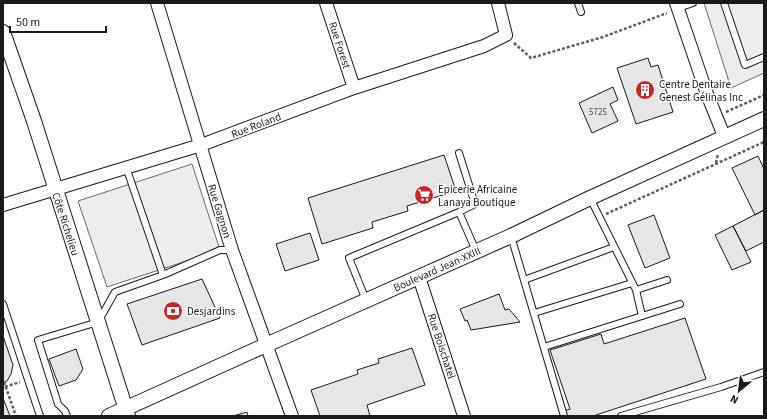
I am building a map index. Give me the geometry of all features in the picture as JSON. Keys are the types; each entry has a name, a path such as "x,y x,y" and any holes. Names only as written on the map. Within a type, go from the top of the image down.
{"street":[{"name":"Rue Gagnon","path":"157,3 232,250 292,416"},
{"name":"Rue Forest","path":"326,3 354,88"},
{"path":"498,3 506,36"},
{"path":"677,6 707,94 724,136"},
{"name":"Côte Richelieu","path":"3,32 127,412"},
{"name":"Rue Roland","path":"3,205 126,167 201,146 354,88 484,46 506,36"},
{"name":"Boulevard Jean-XXIII","path":"109,416 127,412 266,345 512,236 590,198 764,118"},
{"name":"Rue Boischatel","path":"419,277 464,416"}],"lane":[{"path":"578,3 581,12"},
{"path":"677,6 693,3"},
{"path":"724,3 745,65 764,57"},
{"path":"366,300 349,258 475,204 459,153"},
{"path":"126,167 163,275"},
{"path":"590,198 636,290 642,316"},
{"path":"459,212 476,251"},
{"path":"512,236 564,416"},
{"path":"524,280 614,248"},
{"path":"67,416 65,411 58,404 38,340 98,322 115,292 163,275 220,250 232,250"},
{"path":"636,290 667,280"},
{"path":"534,313 632,283"},
{"path":"3,304 40,416"},
{"path":"544,348 680,304"},
{"path":"621,416 721,387 764,372"}],"path":[{"path":"506,36 531,58 603,37 677,6"},
{"path":"737,107 764,95"},
{"path":"605,214 764,142"},
{"path":"6,387 28,380"},
{"path":"4,382 16,416"}],"shaded area":[{"path":"704,3 764,3 764,73 731,88"},
{"path":"192,164 220,250 107,287 78,201"}],"building":[{"name":"Centre Dentaire Genest Gélinas Inc","path":"648,58 651,67 658,65 673,112 636,124 617,68"},
{"path":"613,87 618,100 610,104 618,121 592,133 579,103"},
{"path":"444,155 456,191 407,206 408,211 372,222 373,228 322,244 308,198"},
{"path":"758,156 764,169 764,210 755,215 732,168"},
{"path":"764,210 764,242 746,251 733,226"},
{"path":"654,215 670,258 645,268 628,225"},
{"path":"733,226 751,262 732,270 715,235"},
{"path":"310,233 319,260 285,271 276,244"},
{"name":"Desjardins","path":"202,279 220,318 142,345 127,304"},
{"path":"499,294 505,310 509,309 520,322 471,330 460,309"},
{"path":"685,318 706,379 593,416 566,416 564,411 570,409 550,350 601,334 604,344"},
{"path":"3,336 13,365 11,374 7,381 3,383"},
{"path":"412,348 425,385 367,405 370,416 320,416 311,390 358,374 357,370 379,363 378,359"},
{"path":"76,349 83,369 76,380 59,386 49,359"},
{"path":"3,398 10,416 3,416"},
{"path":"247,412 248,416 233,416"}],"place":[{"name":"Centre Dentaire Genest Gélinas Inc","path":"645,90"},
{"name":"Epicerie Africaine Lanaya Boutique","path":"424,195"},
{"name":"Desjardins","path":"173,311"}]}
